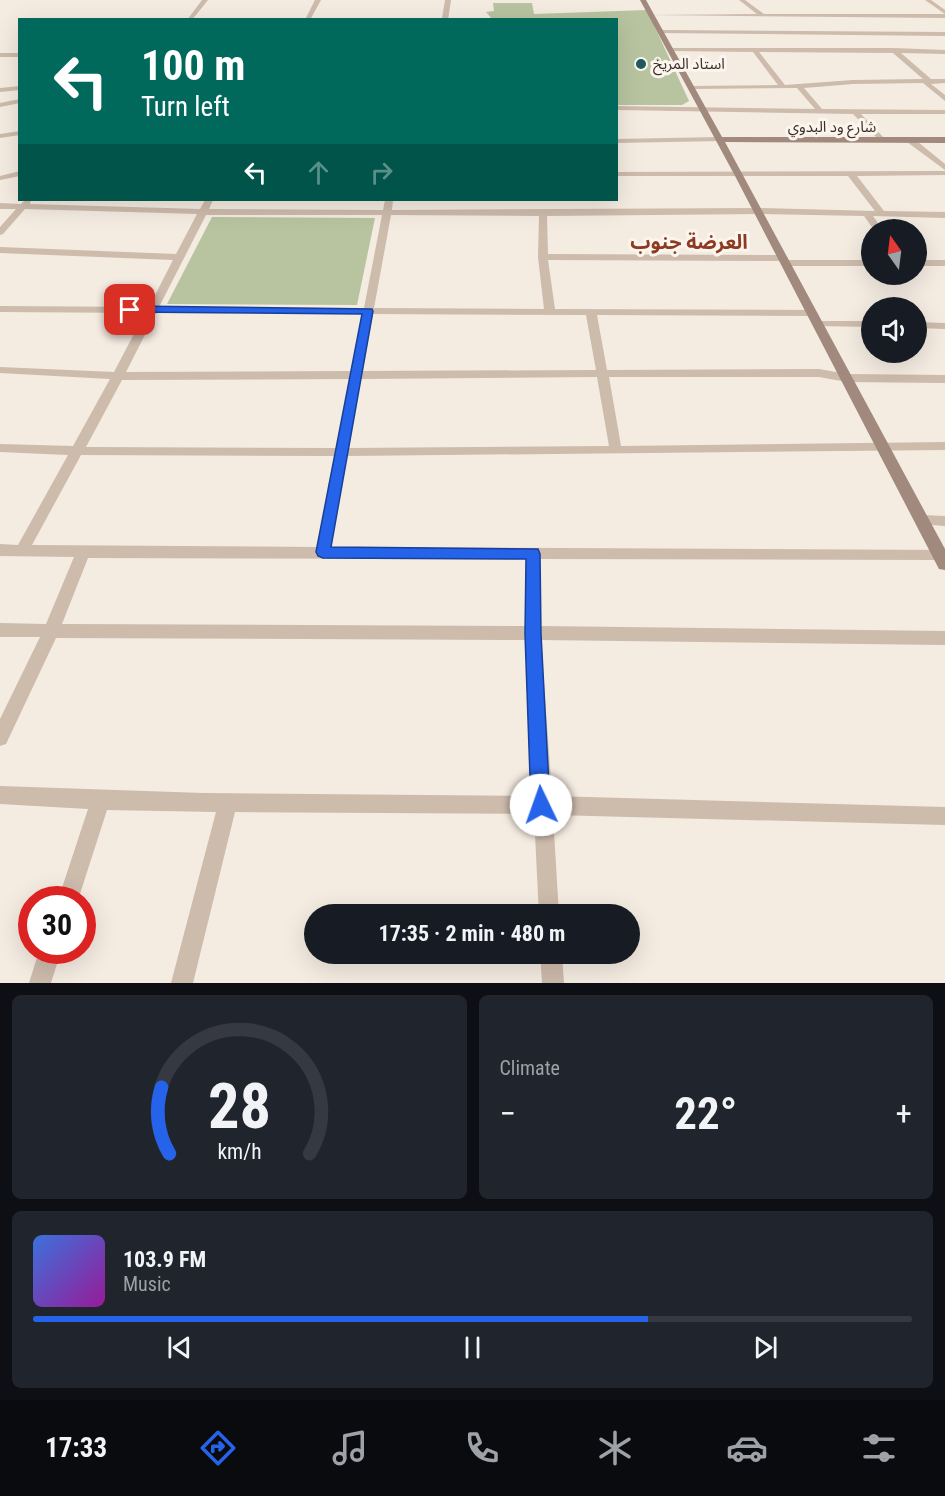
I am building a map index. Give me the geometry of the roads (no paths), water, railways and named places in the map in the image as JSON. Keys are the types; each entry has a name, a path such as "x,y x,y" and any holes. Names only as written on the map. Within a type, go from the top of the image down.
{"street":[{"path":"191,18 205,0"},
{"path":"308,18 318,0"},
{"path":"446,18 448,0"},
{"path":"0,549 83,552 323,552 942,559 885,447 693,88 643,0"},
{"path":"742,0 771,21"},
{"path":"928,0 945,14"},
{"path":"653,15 945,14"},
{"path":"937,15 945,21"},
{"path":"780,27 803,51"},
{"path":"662,32 945,34"},
{"path":"873,34 880,40"},
{"path":"888,46 945,99"},
{"path":"672,50 945,52"},
{"path":"755,51 783,87"},
{"path":"0,55 16,55"},
{"path":"0,64 16,55"},
{"path":"693,88 945,81"},
{"path":"800,86 820,111"},
{"path":"0,90 18,88"},
{"path":"0,105 18,101"},
{"path":"618,108 945,112"},
{"path":"854,111 881,140"},
{"path":"0,136 18,133"},
{"path":"618,141 719,139"},
{"name":"شارع ود البدوي","path":"719,139 945,140"},
{"path":"910,140 942,165"},
{"path":"618,174 945,173"},
{"path":"0,178 18,174"},
{"path":"851,174 882,214"},
{"path":"22,551 118,376 208,201"},
{"path":"323,552 389,201"},
{"path":"574,201 577,213"},
{"path":"0,206 27,202 203,212 759,212 945,215"},
{"path":"0,232 27,202"},
{"path":"543,213 543,257 550,312"},
{"path":"867,214 871,219"},
{"path":"0,250 179,257"},
{"path":"543,257 861,263"},
{"path":"927,263 945,263"},
{"path":"0,309 591,312 816,318 861,323"},
{"path":"591,312 616,451"},
{"path":"927,325 945,326"},
{"path":"0,370 118,376 819,373 847,378 945,379"},
{"path":"0,448 76,452 341,452 945,446"},
{"path":"923,520 945,521"},
{"path":"0,738 51,631 83,552"},
{"path":"533,554 533,634 548,904"},
{"path":"0,630 533,634 651,632 945,638"},
{"path":"0,795 100,801 228,804 541,805 945,816"},
{"path":"73,886 100,801"},
{"path":"182,983 228,804"},
{"path":"40,983 47,964"},
{"path":"552,964 553,983"}],"place":[{"name":"استاد المريخ","path":"641,64"}],"district":[{"name":"العرضة جنوب","path":"689,242"}]}
